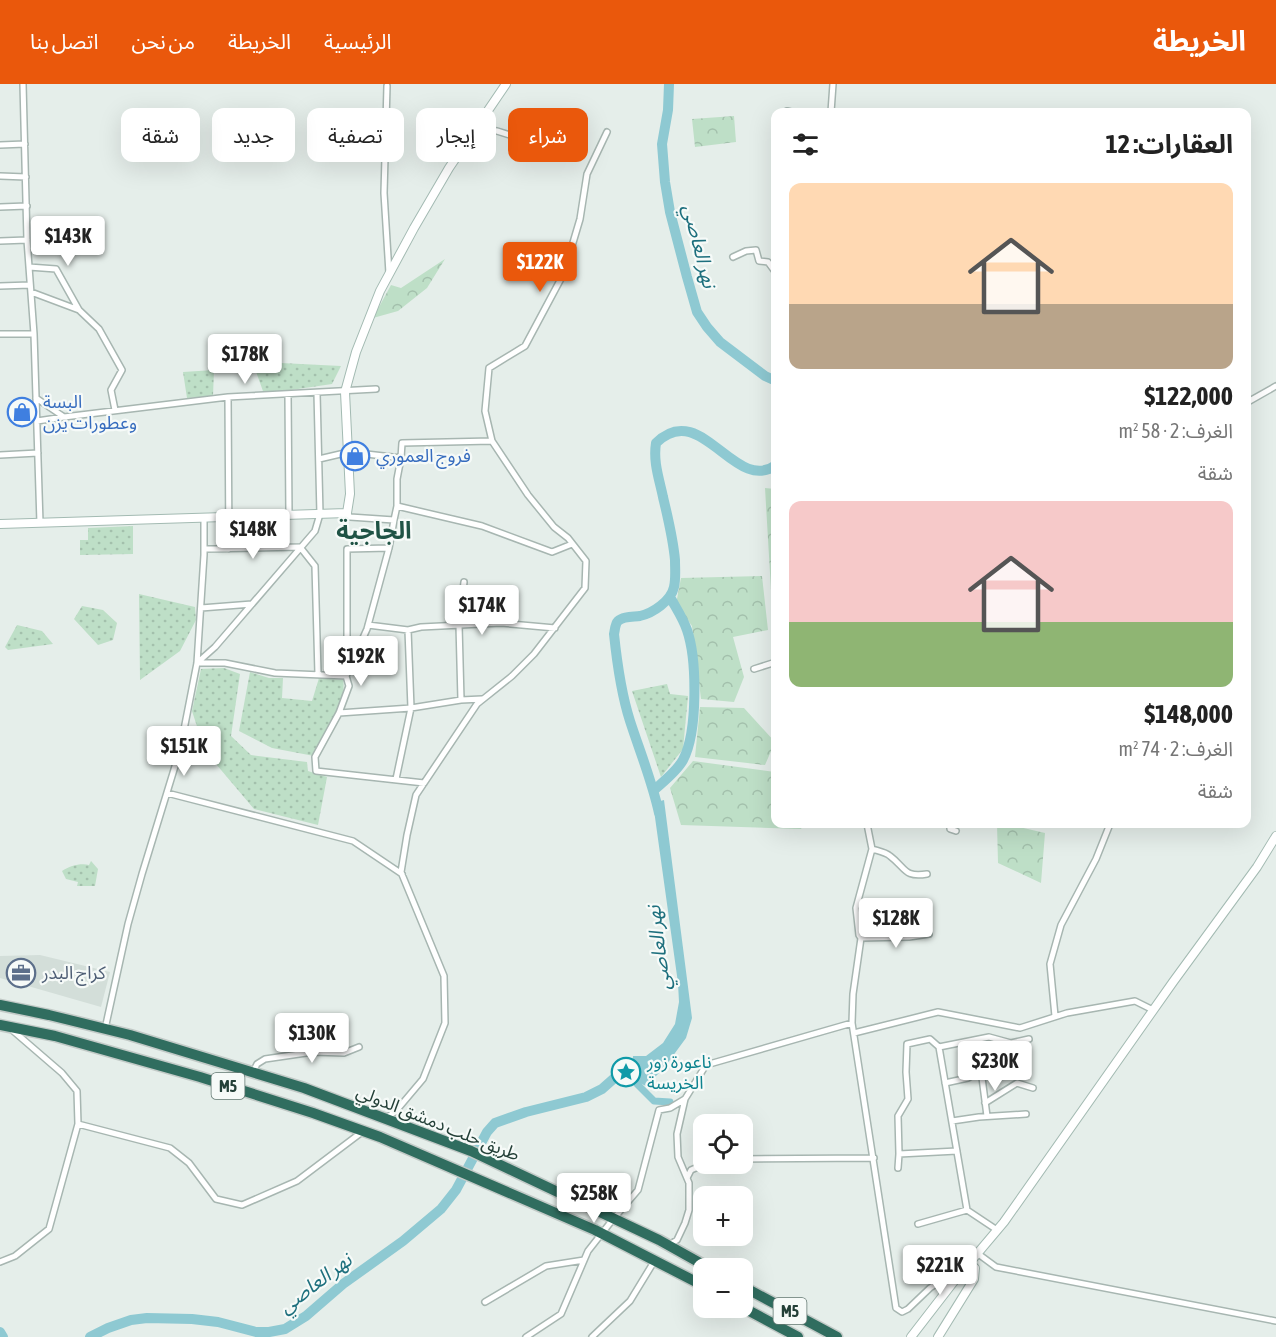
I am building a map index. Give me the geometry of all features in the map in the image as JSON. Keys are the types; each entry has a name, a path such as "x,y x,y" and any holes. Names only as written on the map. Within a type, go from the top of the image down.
{"highway":[{"name":"طريق حلب دمشق الدولي","path":"0,1005 105,1029 304,1088 471,1150 693,1259"},
{"name":"M5","path":"4,1025 55,1036 200,1077 364,1131"},
{"name":"طريق حلب دمشق الدولي","path":"364,1131 602,1233 693,1280"},
{"name":"M5","path":"753,1292 837,1337"},
{"name":"M5","path":"753,1313 798,1337"}],"street":[{"path":"23,84 27,240 34,334 40,523"},
{"path":"490,108 506,84"},
{"path":"831,108 833,84"},
{"path":"387,86 384,193 389,273"},
{"path":"385,1118 396,1111 423,1079 445,1023 444,976 402,874 407,835 416,795 477,704 512,676 534,654 585,588 586,561 528,495 492,441 485,411 489,368 525,346 564,273 580,219 587,174 606,132"},
{"path":"0,145 25,144"},
{"path":"347,513 350,494 345,392 356,352 389,273 452,162"},
{"path":"0,176 26,177"},
{"path":"0,207 27,206"},
{"path":"0,241 27,240"},
{"path":"732,257 746,250 756,250 759,261 768,262 771,265"},
{"path":"29,267 56,269 79,310 99,329 123,370 111,390 116,410"},
{"path":"0,286 30,285"},
{"path":"31,292 79,310"},
{"path":"0,334 34,334"},
{"path":"1251,400 1276,386"},
{"path":"37,421 228,397 376,390"},
{"path":"197,663 215,647 315,531 320,514 317,393"},
{"path":"288,394 290,515"},
{"path":"228,397 229,549"},
{"path":"36,398 64,417"},
{"path":"424,783 316,771 315,757 339,713 349,686 346,675 368,625 389,548 397,506 397,479 402,443 492,441"},
{"path":"319,459 349,452 401,458"},
{"path":"0,454 38,453"},
{"path":"397,506 482,526 552,552 572,544"},
{"path":"0,524 347,513 350,517 394,520"},
{"path":"105,1029 141,874 180,750 197,663 204,518"},
{"path":"204,549 300,547"},
{"path":"300,547 315,566 318,674"},
{"path":"347,640 347,549 389,548"},
{"path":"460,700 459,625 464,582"},
{"path":"201,608 252,604"},
{"path":"368,625 408,630 421,627 501,623 555,628"},
{"path":"396,779 411,708 408,630"},
{"path":"197,663 225,663 275,674 346,675"},
{"path":"754,669 771,664"},
{"path":"339,713 411,708 482,699"},
{"path":"167,793 353,840 402,874"},
{"path":"868,828 872,849 856,908 861,938 853,994 852,1023 896,1308 902,1312 908,1309 930,1288 969,1263"},
{"path":"950,828 956,831"},
{"path":"1055,1016 1050,963 1061,925 1096,859 1108,828"},
{"path":"911,1337 997,1230 1257,867 1276,836"},
{"path":"872,849 889,854 915,876 927,874"},
{"path":"861,938 909,937 929,934"},
{"path":"854,1033 938,1012 1020,1028 1055,1016 1135,1001 1153,1010"},
{"path":"293,1021 296,1027 312,1034 313,1052"},
{"path":"668,1245 677,1240 689,1210 689,1184 678,1157 677,1134 686,1099 706,1065 852,1023"},
{"path":"0,1262 15,1256 49,1229 78,1124 77,1091 62,1072 4,1025"},
{"path":"939,1047 989,1036 1011,1042 1029,1039"},
{"path":"898,1168 898,1116 908,1099 907,1044 930,1039 939,1047 967,1210 997,1230"},
{"path":"945,1083 968,1078 981,1070 1013,1050 1011,1042"},
{"path":"254,1072 257,1064 265,1059 313,1052 344,1053 359,1047"},
{"path":"981,1070 987,1116"},
{"path":"985,1102 1017,1083 1033,1088"},
{"path":"526,1337 561,1314 588,1251 638,1190 659,1110 670,1108 686,1099"},
{"path":"951,1121 1026,1114"},
{"path":"78,1124 170,1148 189,1163 216,1199 242,1205 297,1181 364,1131"},
{"path":"899,1154 957,1150"},
{"path":"753,1159 874,1158"},
{"path":"687,1178 693,1169"},
{"path":"918,1224 967,1210"},
{"path":"977,1253 996,1267 1276,1321"},
{"path":"484,1302 546,1266 584,1260"},
{"path":"592,1337 630,1301 655,1260"},
{"path":"938,1337 974,1279 975,1268 969,1263"}],"shaded area":[{"path":"40,955 110,972 101,1007 0,978 0,956"}],"green space":[{"path":"734,116 736,142 695,147 692,119"},
{"path":"445,259 427,288 398,311 373,318 391,285 401,288"},
{"path":"281,363 341,366 332,384 264,394 254,366"},
{"path":"214,370 213,396 187,398 183,372"},
{"path":"765,488 771,489 771,590"},
{"path":"133,526 133,554 80,555 80,540 88,540 88,528"},
{"path":"762,576 768,630 733,637 744,677 734,702 701,699 692,626 676,604 681,578"},
{"path":"139,594 195,607 196,620 180,651 140,680"},
{"path":"82,606 103,610 117,623 113,640 98,645 74,619"},
{"path":"17,625 42,631 53,644 8,650 5,647"},
{"path":"224,668 240,674 231,736 251,755 307,762 308,771 327,777 318,825 254,809 205,751 192,711 201,669"},
{"path":"250,672 269,678 283,678 282,698 312,701 319,678 343,680 344,688 338,708 314,756 272,748 239,731"},
{"path":"667,684 670,694 688,696 683,749 661,777 632,691"},
{"path":"700,707 744,708 771,738 771,751 765,765 695,757"},
{"path":"693,761 771,771 771,828 681,825 670,788"},
{"path":"997,828 1023,828 1045,833 1041,883 998,863"},
{"path":"91,861 98,869 95,886 77,886 78,882 66,879 62,871 75,865 89,865"}],"water":[{"path":"664,800 692,1018 686,1038 664,1068 646,1086 631,1079 633,1056 646,1056 663,1043 675,1024 679,1002 653,803"}],"waterway":[{"name":"نهر العاصي","path":"669,84 668,110 662,144 665,182 670,212 697,312 720,342 771,379"},
{"name":"نهر العاصي","path":"659,813 624,700 614,634 620,619 640,616 656,609 665,602 674,587 675,560 657,470 656,443 672,432 688,432 703,438 746,468 761,471 771,467"},
{"path":"654,790 674,772 683,760 688,748 693,714 694,676 690,643 684,621 670,597"},
{"name":"نهر العاصي","path":"90,1337 131,1320 147,1318 218,1322 256,1332 285,1329 306,1316 343,1284 403,1241 441,1209 456,1190 487,1132 495,1123 526,1112 586,1097 602,1089 619,1074 645,1062"},
{"path":"637,1084 654,1101 670,1102"},
{"path":"0,1332 3,1337"}],"place":[{"name":"البسة وعطورات يزن","path":"22,412"},
{"name":"فروج العموري","path":"355,456"},
{"name":"كراج البدر","path":"21,973"},
{"name":"ناعورة زور الخريسة","path":"626,1072"}],"district":[{"name":"الجاجية","path":"374,531"}]}
